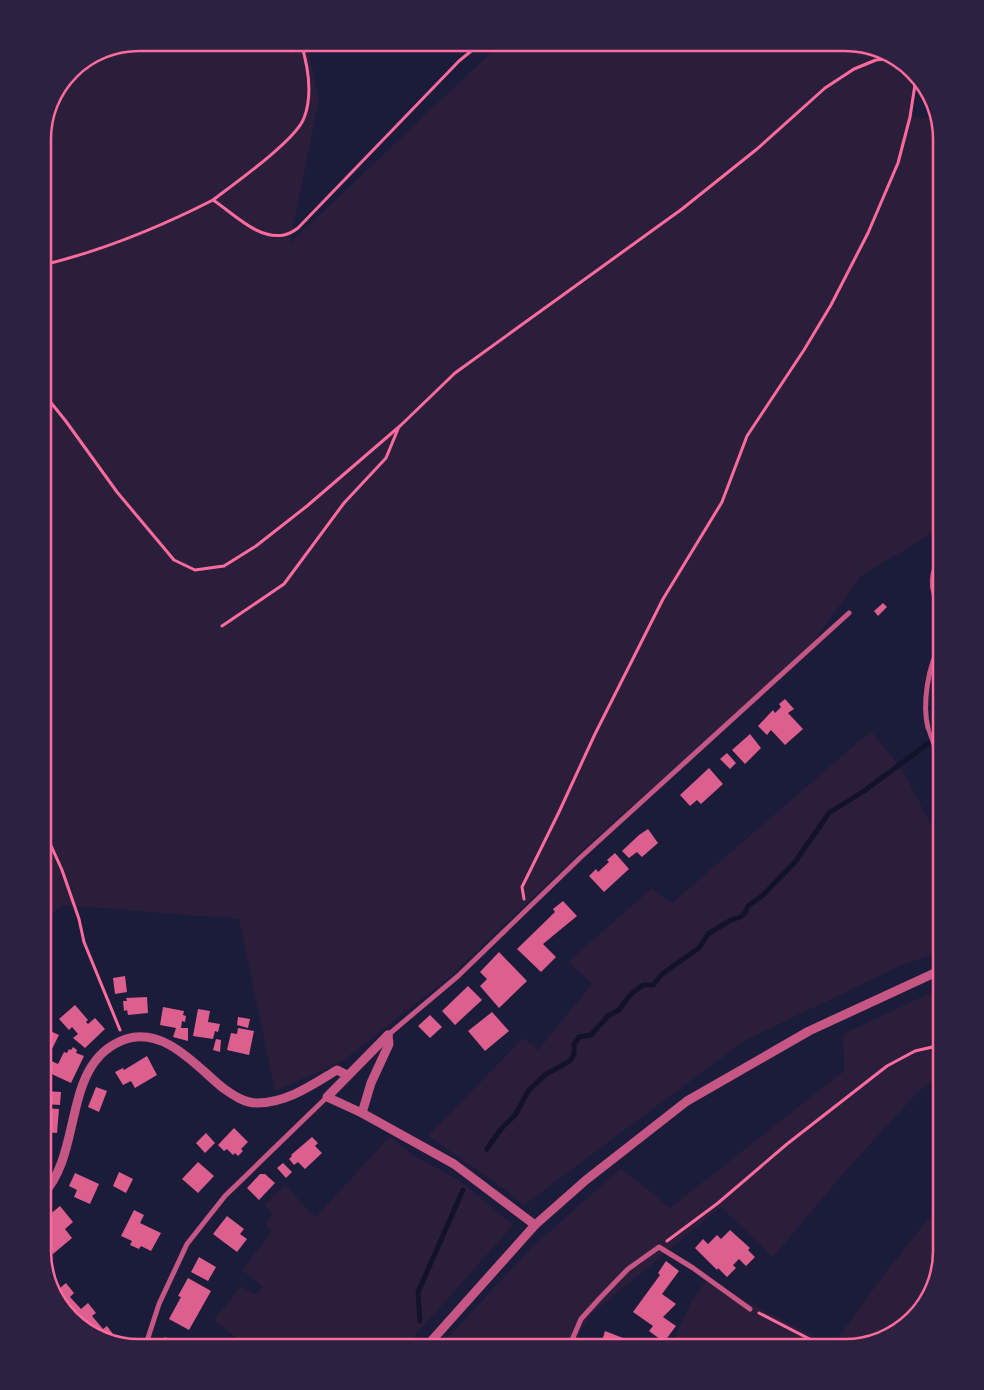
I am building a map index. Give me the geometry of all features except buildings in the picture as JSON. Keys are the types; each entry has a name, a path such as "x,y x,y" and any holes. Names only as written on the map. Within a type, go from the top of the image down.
{"street":[{"path":"933,573 933,586"},
{"path":"148,1339 159,1304 186,1244 225,1196 388,1035 458,976 581,857 849,613"},
{"path":"928,728 926,695 933,665"},
{"path":"433,1339 535,1225 586,1180 687,1101 810,1031 933,974"},
{"path":"362,1113 371,1083 389,1044 388,1035"},
{"path":"51,1182 58,1172 64,1157 77,1100 90,1070 97,1058 107,1049 124,1040 138,1036 154,1038 169,1044 243,1101 256,1103 278,1101 302,1091 337,1070 347,1076"},
{"path":"327,1096 362,1113 454,1164 535,1225"},
{"path":"572,1339 581,1319 600,1298 628,1269 659,1247 693,1268 750,1309"}],"lane":[{"path":"928,728 933,743"}],"path":[{"path":"51,263 80,255 120,240 213,200 292,135 304,118 309,87 304,51"},
{"path":"213,200 258,230 270,235 287,235 298,228 459,61 471,51"},
{"path":"51,403 117,492 174,560 195,570 224,566 256,546 307,506 400,426 455,373 682,209 757,149 825,88 854,69 881,59"},
{"path":"527,910 522,887 662,599 722,502 747,436 804,350 831,305 868,232 898,163 910,117 915,86"},
{"path":"222,626 284,584 344,503 386,458 400,426"},
{"path":"51,846 62,870 79,919 84,942 124,1040"},
{"path":"659,1247 888,1066 915,1051 933,1047"},
{"path":"750,1309 808,1339"}],"shaded area":[{"path":"309,51 319,99 290,243 493,51 850,51 873,56 889,63 907,77 911,82 913,118 930,118 933,139 933,533 861,576 806,652 591,842 452,975 343,1061 275,1091 239,919 61,905 51,915 51,134 60,100 81,73 100,60 128,52"},
{"path":"871,731 904,772 933,829 933,955 902,965 744,1041 524,1205 492,1180 428,1136 523,1038 538,1050 592,984 568,962 652,888 672,903"},
{"path":"933,992 933,1080 918,1092 848,1168 773,1257 721,1207 589,1316 576,1339 447,1339 532,1247 621,1168 670,1208 844,1071 843,1034"},
{"path":"390,1136 411,1154 459,1180 513,1225 412,1339 238,1339 214,1320 241,1286 255,1295 263,1287 242,1270 272,1231 265,1224 273,1213 265,1205 285,1184 315,1218"},
{"path":"933,1213 933,1251 930,1273 915,1304 898,1321 878,1332 856,1338 837,1339 882,1277"},
{"path":"709,1277 738,1297 819,1339 674,1339 690,1304"}],"waterway":[{"path":"487,1149 501,1129 516,1114 528,1091 546,1074 570,1061 574,1054 574,1044 579,1037 591,1035 608,1016 619,1010 631,994 643,985 653,985 662,974 699,948 708,934 745,913 748,906 762,896 795,862 829,813 864,791 933,740"},
{"path":"420,1321 418,1292 463,1190"}]}
